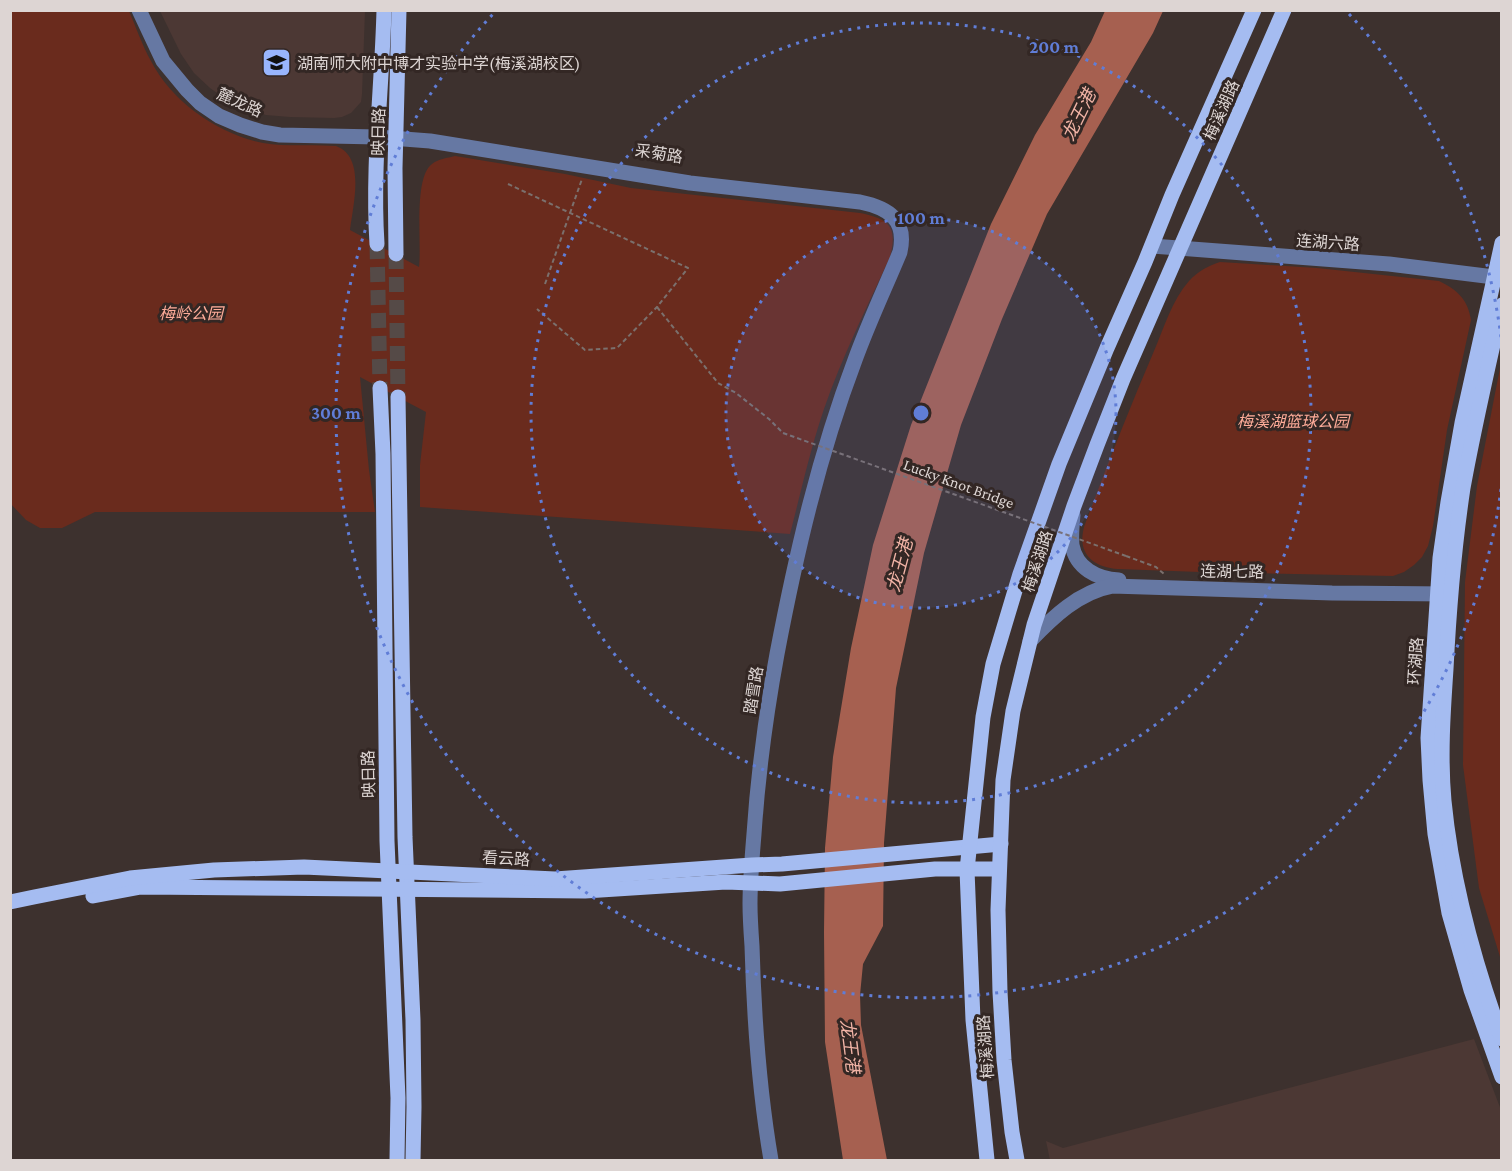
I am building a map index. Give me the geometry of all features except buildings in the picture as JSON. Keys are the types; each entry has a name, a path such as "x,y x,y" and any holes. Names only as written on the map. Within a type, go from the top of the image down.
{"main road":[{"name":"映日路","path":"377,244 375,206 384,10"},
{"name":"映日路","path":"396,254 399,10"},
{"name":"梅溪湖路","path":"987,1161 973,1020 967,870 983,717 993,664 1020,574 1059,464 1200,129 1254,10"},
{"name":"梅溪湖路","path":"1017,1161 1004,1060 1000,992 1000,844 1003,780 1012,711 1030,641 1074,506 1123,379 1284,10"},
{"name":"环湖路","path":"1502,243 1498,274 1454,466 1448,502 1442,733 1444,799 1451,853 1462,908 1484,991 1502,1039"},
{"name":"环湖路","path":"1502,305 1463,489 1445,589 1428,738 1435,834 1449,913 1460,954 1502,1077"},
{"name":"映日路","path":"380,388 383,454 388,890 398,1098 397,1161"},
{"path":"398,397 407,873 413,1020 413,1161"},
{"name":"看云路","path":"10,902 130,879 214,870 304,867 555,879 782,864 1000,844"},
{"name":"看云路","path":"10,911 141,887 585,891 726,882 780,884 935,869 999,869"}],"street":[{"name":"麓龙路","path":"139,10 163,61 200,103 219,116 240,125 280,135 378,132"},
{"name":"麓龙路","path":"147,10 162,42 182,74 224,109 264,125 378,132"},
{"name":"采菊路","path":"378,132 691,177 862,196 877,200 896,211 906,226 905,244"},
{"name":"采菊路","path":"396,133 430,141 690,183 875,205 898,221 905,244"},
{"name":"连湖六路","path":"1154,241 1498,274"},
{"name":"踏雪路","path":"778,1161 762,1030 755,883 766,770 776,700 810,531 861,363 907,255 905,244"},
{"name":"连湖七路","path":"1074,506 1072,536 1076,557 1091,572 1100,577 1445,589"},
{"name":"连湖七路","path":"1030,641 1071,604 1093,592 1112,586 1332,593 1445,589"},
{"name":"踏雪路","path":"755,883 750,903 756,1031 771,1161"}],"path":[{"path":"545,284 587,166"},
{"path":"508,184 688,268 657,307 617,348 585,350 537,309"},
{"name":"Lucky Knot Bridge","path":"657,307 718,383 769,418 783,433 1156,567 1168,581"}],"shaded area":[{"name":"湖南师大附中博才实验中学(梅溪湖校区)","path":"160,11 365,11 361,102 351,113 334,118 266,115 241,107 210,88 194,73 181,54"},
{"path":"1474,1039 1501,1110 1501,1160 1050,1160 1046,1141 1063,1148"}],"green space":[{"name":"梅岭公园","path":"10,11 129,11 145,49 160,76 184,103 213,124 246,139 263,143 336,146 345,152 351,160 355,182 350,230 419,267 419,212 422,183 432,164 455,156 565,174 631,188 860,213 884,221 892,231 890,257 847,351 824,409 790,534 420,507 420,465 426,412 360,377 375,512 95,512 62,528 40,528 26,520 10,503"},
{"name":"梅溪湖篮球公园","path":"1220,262 1317,268 1439,281 1452,288 1465,301 1471,320 1447,430 1433,526 1428,546 1422,557 1404,572 1393,576 1118,569 1094,562 1085,552 1082,536 1084,527 1173,305 1192,277 1203,269"},
{"path":"1501,363 1501,960 1479,888 1463,765 1465,582 1477,486"}],"water":[{"name":"龙王港","path":"1105,11 1163,11 1153,33 1047,214 1002,319 961,425 924,553 896,688 884,843 883,926 863,964 860,995 861,1025 887,1160 843,1160 825,1042 825,848 833,757 851,648 873,545 911,425 991,224 1035,135 1091,42"}],"tunnel":[{"path":"377,244 380,388"},
{"path":"396,254 398,397"}],"place":[{"name":"湖南师大附中博才实验中学(梅溪湖校区)","path":"276,63"}]}
